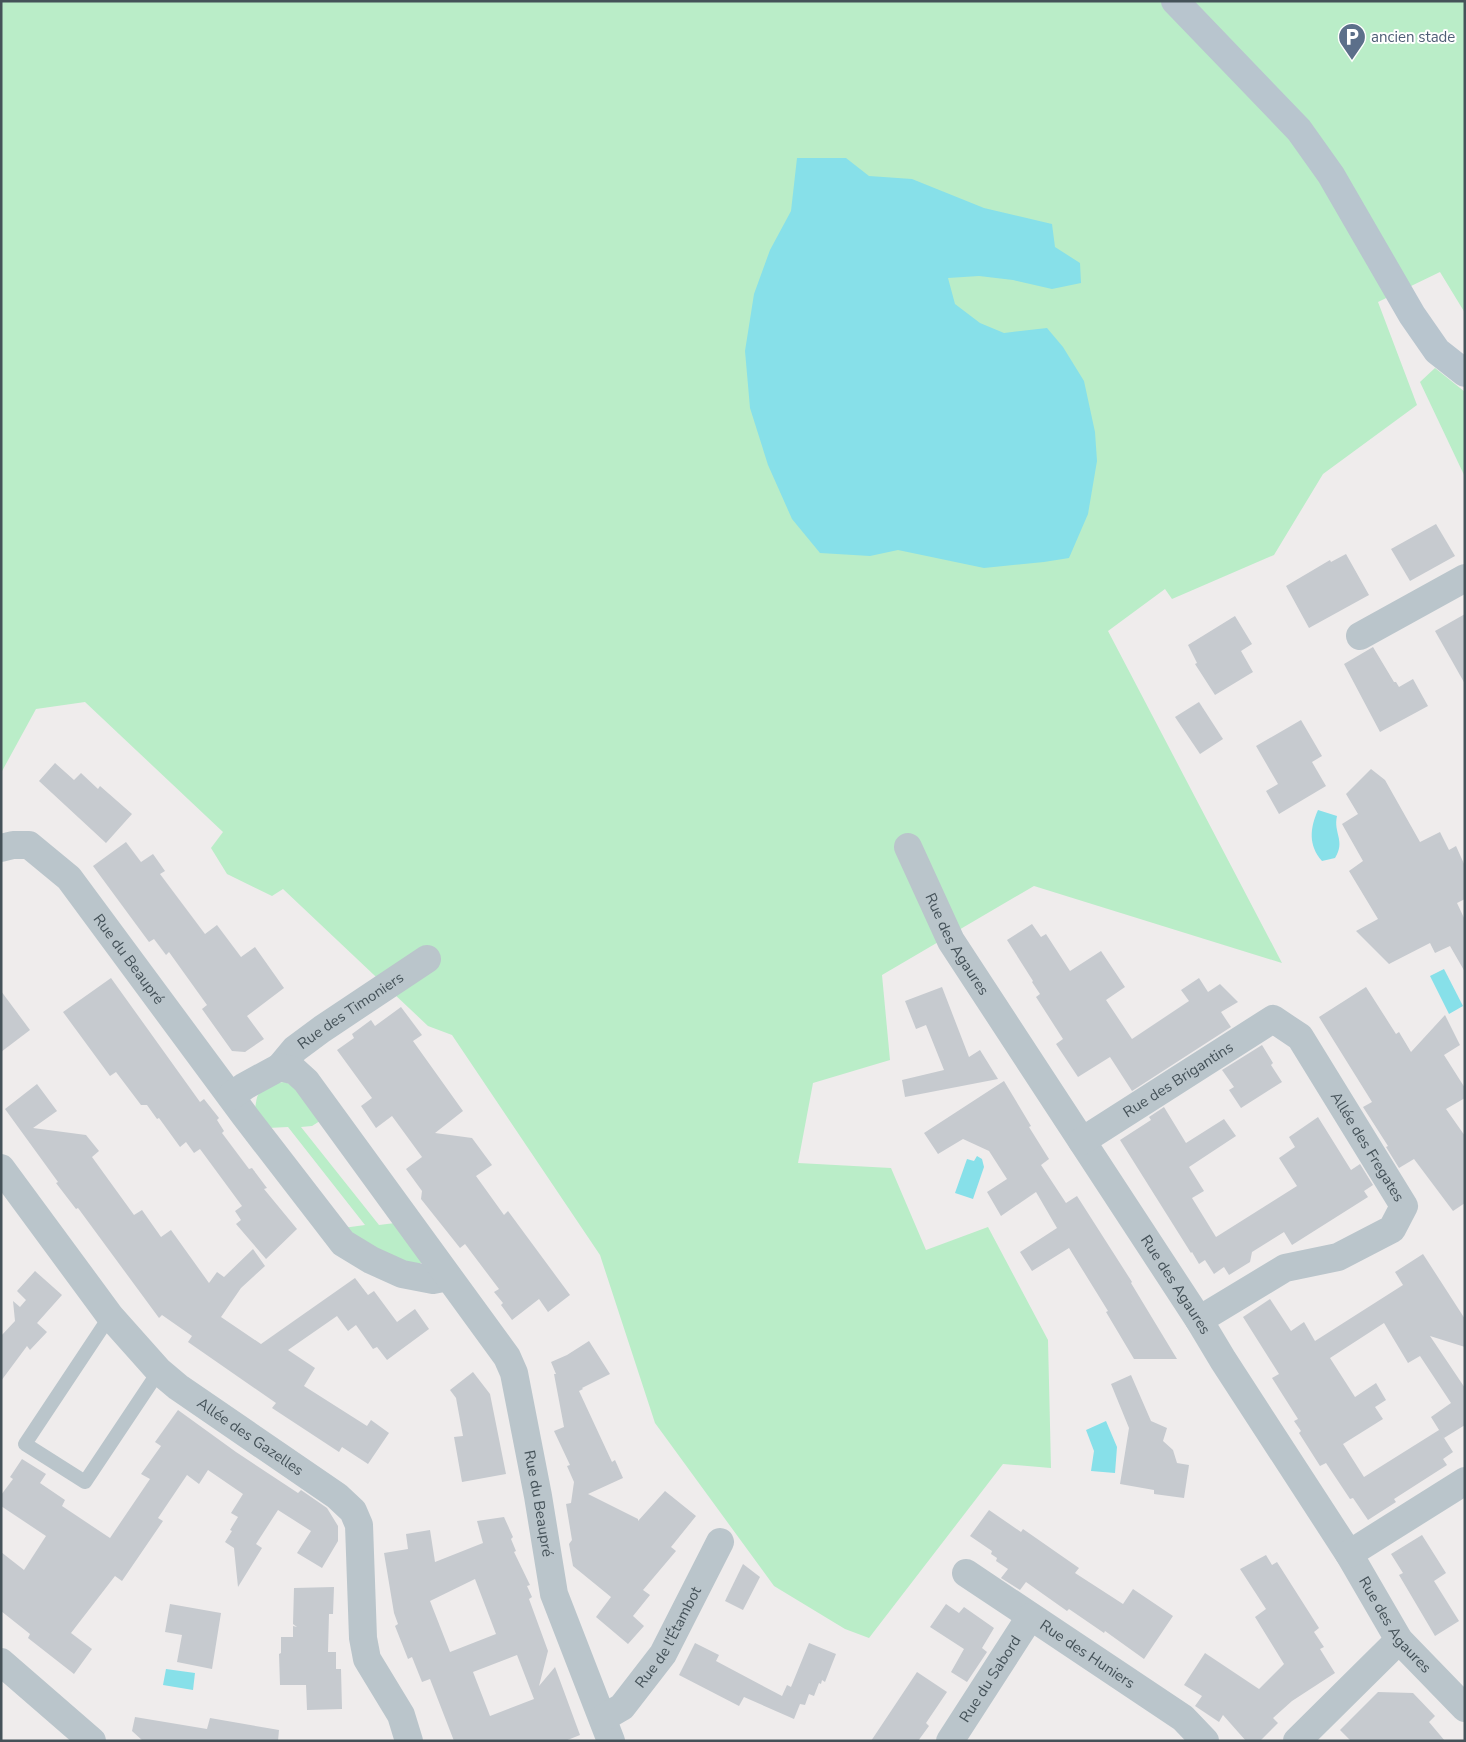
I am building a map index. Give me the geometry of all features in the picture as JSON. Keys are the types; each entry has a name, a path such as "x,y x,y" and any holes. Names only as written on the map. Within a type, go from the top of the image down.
{"street":[{"path":"1175,1 1299,130 1331,175 1412,315 1437,351 1465,373"},
{"path":"1360,636 1465,578"},
{"name":"Rue du Beaupré","path":"7,846 28,845 69,878 343,1243 371,1260 402,1274 433,1280 448,1277"},
{"name":"Rue des Agaures","path":"908,847 950,941 1199,1320 1349,1554 1399,1640 1465,1708"},
{"name":"Rue des Timoniers","path":"280,1067 295,1049 322,1029 427,959"},
{"name":"Rue des Brigantins","path":"1082,1141 1273,1019"},
{"name":"Allée des Fregates","path":"1199,1320 1285,1268 1338,1257 1392,1229 1404,1206 1300,1037 1273,1019"},
{"path":"231,1096 280,1067"},
{"name":"Rue du Beaupré","path":"280,1067 295,1071 306,1081 507,1357 514,1373 538,1496 554,1594 607,1730"},
{"name":"Allée des Gazelles","path":"1,1168 110,1316 159,1371 178,1387 337,1496 353,1511 359,1525 363,1638 368,1659 401,1715 409,1741"},
{"path":"1349,1554 1465,1480"},
{"name":"Rue de l'Étambot","path":"607,1730 662,1654 720,1542"},
{"name":"Rue des Huniers","path":"966,1573 1183,1718 1205,1741"},
{"name":"Rue du Sabord","path":"950,1741 1030,1617"},
{"path":"1297,1741 1399,1640"},
{"path":"1,1662 92,1741"}],"lane":[{"path":"110,1316 25,1444 85,1482 159,1371"}],"green space":[{"path":"1,1 1465,1 1465,313 1440,272 1378,302 1417,405 1323,474 1274,555 1172,599 1165,589 1108,631 1282,963 1034,886 882,975 890,1060 813,1083 798,1163 891,1168 926,1250 988,1227 1048,1340 1051,1468 1003,1464 869,1638 845,1629 774,1586 655,1423 600,1255 452,1035 428,1026 283,889 272,896 227,874 211,848 223,832 85,702 36,709 1,773"},
{"path":"1435,368 1465,392 1465,477 1420,382"},
{"path":"284,1082 293,1085 323,1119 312,1126 301,1127 379,1225 403,1222 422,1262 415,1268 401,1266 343,1228 365,1225 288,1127 268,1128 255,1108 257,1097 266,1087"}],"water":[{"path":"797,158 846,158 869,176 912,179 984,208 1052,224 1055,247 1080,263 1081,283 1052,289 1013,280 979,276 948,278 955,304 980,323 1004,333 1047,328 1063,347 1084,381 1095,432 1097,461 1088,514 1069,558 984,568 898,550 870,556 820,553 792,519 768,465 750,408 745,351 754,294 770,250 791,211"},
{"path":"1318,810 1337,816 1338,852 1335,858 1322,861 1312,843 1313,823"},
{"path":"1444,969 1463,1006 1449,1014 1430,976"},
{"path":"977,1156 982,1159 984,1167 973,1199 955,1193 967,1159 974,1161"},
{"path":"1106,1421 1117,1447 1115,1473 1091,1471 1094,1451 1086,1430"},
{"path":"166,1669 195,1673 193,1690 163,1685"}],"building":[{"path":"1436,524 1455,556 1410,581 1391,549"},
{"path":"1346,554 1369,595 1309,628 1286,586 1330,560 1331,562"},
{"path":"1465,614 1465,684 1435,631"},
{"path":"1235,616 1252,644 1241,651 1253,672 1215,695 1195,664 1197,663 1188,645"},
{"path":"1373,647 1394,682 1399,687 1413,679 1428,706 1380,732 1344,664"},
{"path":"1199,702 1223,739 1200,754 1175,717"},
{"path":"1301,720 1322,756 1312,762 1326,786 1279,814 1266,791 1278,784 1256,746"},
{"path":"55,763 74,780 81,773 98,789 100,786 132,814 106,843 39,781"},
{"path":"1371,769 1385,780 1420,842 1440,832 1449,850 1456,846 1465,866 1465,899 1457,903 1465,920 1465,972 1450,946 1435,953 1430,943 1389,964 1356,931 1378,919 1349,871 1363,861 1342,824 1358,814 1346,794"},
{"path":"126,842 141,862 153,854 165,871 160,874 205,934 217,925 241,957 255,947 284,988 247,1016 264,1039 245,1052 232,1051 202,1009 207,1005 169,952 166,955 154,939 149,942 93,866"},
{"path":"1032,924 1041,937 1046,934 1070,971 1101,951 1125,987 1106,1000 1132,1039 1189,1001 1181,990 1199,978 1208,992 1220,984 1238,1002 1221,1012 1231,1027 1132,1091 1110,1057 1078,1077 1056,1044 1063,1039 1036,997 1040,994 1007,940"},
{"path":"111,978 200,1102 204,1099 219,1118 217,1120 224,1131 222,1133 249,1169 252,1168 267,1188 264,1189 297,1229 266,1259 236,1224 241,1220 235,1211 242,1206 200,1149 194,1153 186,1142 180,1147 159,1118 157,1119 147,1105 141,1105 116,1072 110,1076 63,1012"},
{"path":"942,987 969,1057 980,1050 998,1079 905,1097 902,1080 944,1070 926,1025 916,1029 905,1001"},
{"path":"1366,987 1396,1034 1399,1032 1411,1052 1445,1015 1460,1045 1444,1055 1465,1088 1465,1098 1446,1109 1465,1136 1465,1203 1453,1211 1414,1159 1399,1168 1386,1147 1388,1146 1363,1107 1372,1102 1319,1017"},
{"path":"1,991 30,1030 1,1052"},
{"path":"401,1007 422,1035 413,1041 463,1111 435,1133 472,1138 492,1165 476,1176 504,1215 508,1211 570,1295 548,1312 539,1299 512,1320 501,1305 503,1303 494,1292 499,1289 465,1244 460,1248 421,1199 422,1191 406,1169 422,1157 392,1116 376,1128 361,1106 372,1098 337,1050 354,1038 352,1034 371,1020 375,1026"},
{"path":"1262,1045 1273,1063 1271,1065 1282,1082 1241,1108 1229,1090 1234,1087 1222,1070"},
{"path":"1004,1081 1049,1159 1041,1165 1066,1203 1077,1196 1132,1282 1177,1359 1134,1359 1106,1312 1108,1311 1069,1248 1032,1271 1020,1252 1057,1228 1036,1192 1001,1216 987,1192 1007,1179 989,1151 963,1139 938,1154 924,1133"},
{"path":"37,1084 57,1111 33,1128 86,1135 99,1151 92,1157 134,1215 142,1210 161,1237 171,1230 209,1283 217,1272 224,1277 253,1249 265,1266 241,1288 221,1317 261,1344 355,1278 368,1295 374,1291 397,1322 415,1309 429,1329 387,1360 377,1347 373,1349 356,1325 348,1331 337,1316 288,1350 315,1368 304,1386 367,1426 371,1420 389,1433 368,1464 342,1447 339,1452 272,1408 276,1403 188,1342 192,1336 162,1315 159,1318 78,1208 76,1209 56,1183 58,1182 5,1109"},
{"path":"1164,1107 1186,1143 1224,1119 1236,1136 1189,1167 1204,1191 1192,1198 1216,1237 1297,1186 1279,1158 1295,1147 1289,1137 1318,1117 1351,1170 1360,1164 1373,1185 1364,1191 1368,1197 1292,1245 1284,1232 1252,1252 1250,1262 1229,1275 1224,1267 1214,1274 1205,1260 1199,1264 1191,1253 1120,1140 1151,1120 1149,1117"},
{"path":"1423,1254 1465,1319 1465,1347 1430,1336 1465,1388 1465,1425 1444,1438 1453,1452 1443,1459 1447,1465 1394,1499 1396,1502 1368,1520 1353,1498 1350,1499 1326,1463 1320,1466 1299,1433 1301,1431 1294,1421 1298,1419 1272,1378 1279,1374 1243,1317 1270,1299 1291,1331 1304,1322 1315,1341 1403,1285 1395,1272","holes":["1384,1323 1408,1363 1420,1356 1451,1403 1431,1417 1441,1433 1439,1430 1364,1477 1343,1444 1383,1419 1375,1407 1386,1400 1376,1383 1355,1397 1330,1358"]},
{"path":"35,1271 62,1295 37,1323 47,1332 30,1350 27,1346 1,1381 1,1336 15,1321 13,1301 20,1307 26,1300 17,1291"},
{"path":"589,1341 610,1374 579,1391 612,1462 615,1460 623,1478 588,1494 638,1519 638,1521 665,1491 696,1516 671,1547 676,1551 643,1590 650,1595 633,1616 644,1626 628,1644 596,1617 611,1597 573,1566 569,1544 572,1540 566,1504 571,1503 574,1482 567,1466 570,1465 554,1431 564,1427 554,1374 556,1374 551,1362 567,1355"},
{"path":"473,1372 490,1394 506,1474 462,1482 454,1437 463,1436 456,1398 450,1390"},
{"path":"1131,1375 1151,1421 1167,1428 1163,1441 1173,1450 1177,1463 1189,1465 1184,1498 1154,1494 1154,1490 1120,1484 1129,1428 1111,1384"},
{"path":"178,1410 236,1452 298,1493 301,1490 327,1508 338,1526 338,1541 322,1568 297,1553 311,1531 278,1510 256,1544 262,1548 238,1587 234,1548 225,1542 238,1517 231,1513 243,1494 208,1470 199,1484 187,1475 158,1518 163,1521 122,1581 115,1576 71,1633 92,1649 74,1674 28,1638 30,1634 1,1611 1,1552 24,1570 46,1536 1,1506 1,1495 13,1479 10,1477 22,1459 46,1474 40,1483 65,1500 62,1506 110,1538 150,1479 141,1474 161,1446 155,1442"},
{"path":"989,1510 1021,1532 1023,1529 1079,1568 1075,1573 1123,1604 1133,1589 1173,1616 1144,1659 1105,1631 1104,1633 1069,1609 1067,1611 1026,1582 1020,1590 1001,1578 1008,1569 996,1561 997,1558 991,1554 992,1551 970,1536"},
{"path":"504,1517 513,1537 511,1539 516,1551 514,1552 530,1585 527,1586 532,1597 529,1599 548,1651 539,1686 555,1667 580,1735 565,1741 454,1741 430,1679 422,1682 412,1657 408,1659 395,1626 398,1624 394,1613 384,1553 408,1549 406,1534 430,1530 435,1562 483,1543 477,1521","holes":["475,1579 496,1634 450,1652 430,1601","517,1655 534,1699 490,1716 473,1672"]},
{"path":"1422,1535 1446,1573 1434,1581 1459,1621 1435,1636 1399,1575 1403,1573 1391,1554"},
{"path":"1266,1555 1272,1565 1277,1562 1319,1628 1314,1632 1324,1647 1320,1649 1335,1673 1292,1701 1273,1718 1278,1723 1260,1741 1246,1741 1223,1715 1219,1722 1195,1706 1202,1696 1184,1685 1205,1653 1259,1689 1284,1664 1255,1617 1266,1609 1240,1569"},
{"path":"743,1564 760,1577 743,1610 725,1601"},
{"path":"334,1587 333,1614 329,1614 328,1652 336,1652 336,1669 341,1669 342,1709 307,1710 306,1685 280,1685 279,1654 281,1653 281,1637 293,1637 293,1626 297,1627 293,1624 294,1588"},
{"path":"170,1604 221,1613 212,1669 177,1662 182,1635 165,1632"},
{"path":"946,1604 959,1613 964,1607 994,1628 982,1648 987,1652 967,1682 951,1672 964,1649 930,1627"},
{"path":"695,1643 719,1655 716,1661 782,1696 787,1685 791,1687 809,1643 836,1654 825,1682 822,1680 821,1684 819,1683 814,1696 809,1694 805,1705 800,1704 794,1719 744,1697 739,1706 679,1675"},
{"path":"917,1672 947,1692 926,1723 929,1726 918,1741 871,1741"},
{"path":"1378,1692 1413,1693 1435,1716 1429,1722 1445,1741 1351,1741 1340,1730"},
{"path":"135,1717 207,1729 210,1718 279,1730 278,1741 143,1741 132,1731"}],"place":[{"name":"ancien stade","path":"1352,61"}]}
